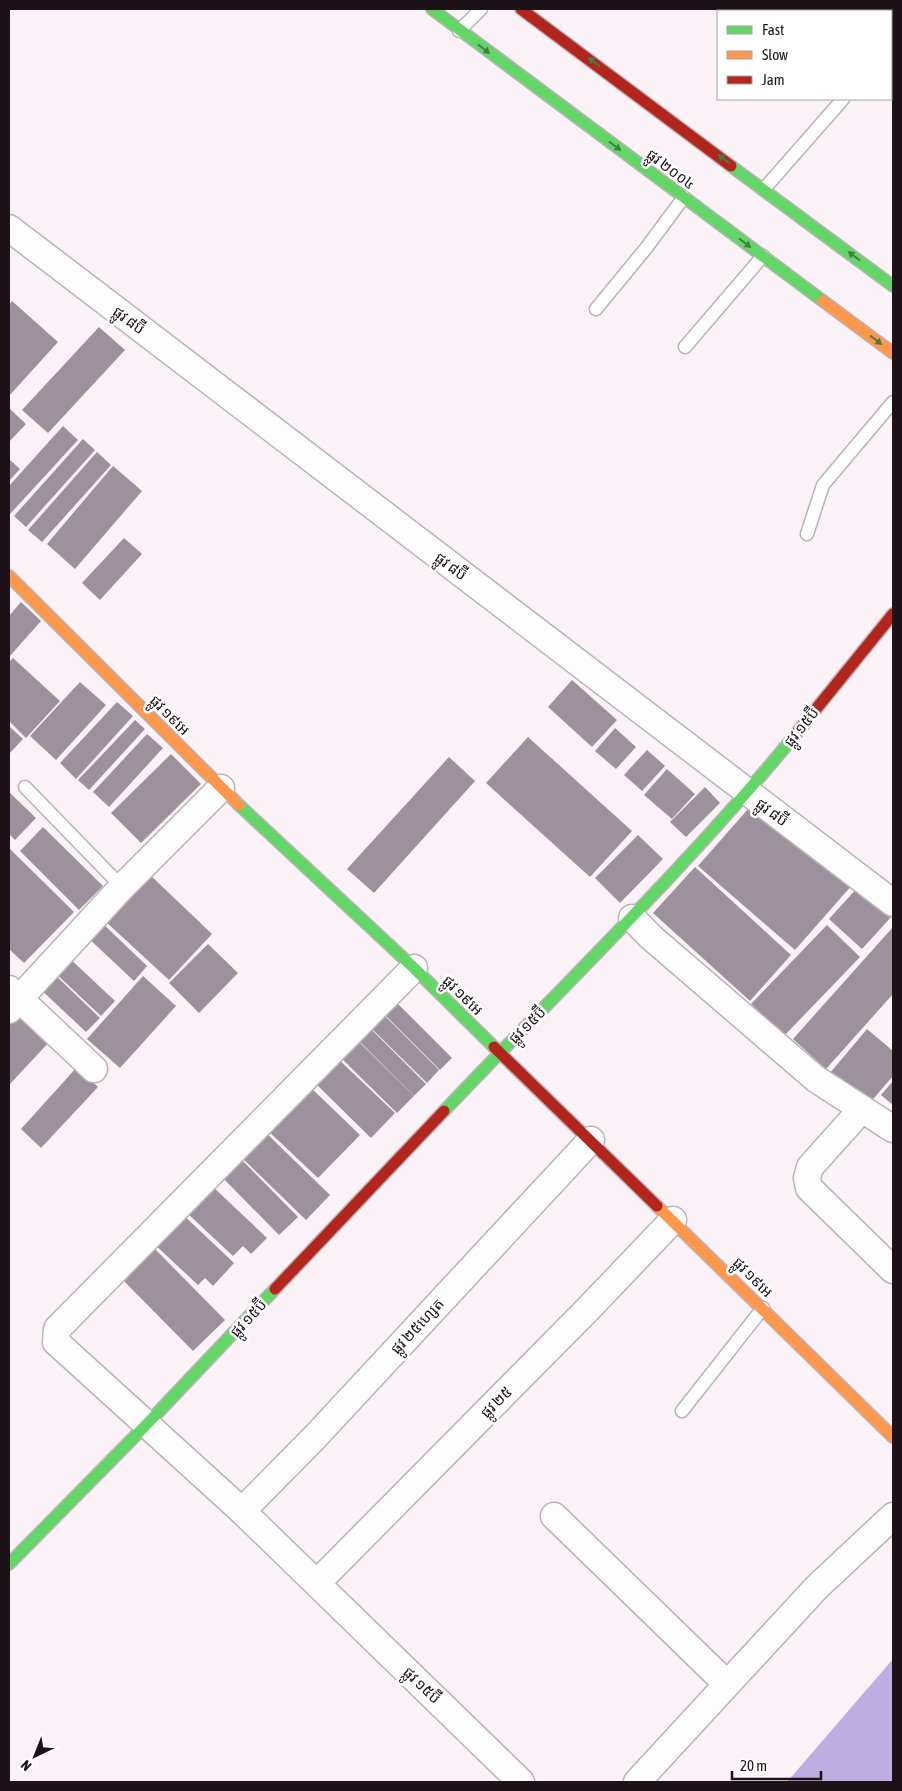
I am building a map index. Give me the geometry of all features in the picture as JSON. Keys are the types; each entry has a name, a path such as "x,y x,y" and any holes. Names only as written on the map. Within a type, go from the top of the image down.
{"street":[{"name":"ផ្លូវ ២០០៤","path":"432,9 893,353"},
{"path":"521,9 893,284"},
{"name":"ផ្លូវ ៨ប៊ី","path":"9,228 893,903"},
{"name":"ផ្លូវ ១៩អេ","path":"9,576 221,788 414,968 893,1437"},
{"name":"ផ្លូវ ១៥ប៊ី","path":"9,1564 147,1424 500,1052 632,918 747,793 893,614"},
{"path":"94,1070 12,999 221,788"},
{"path":"632,918 652,938 816,1079 893,1129"},
{"name":"ផ្លូវ ១៥ប៊ី","path":"414,968 57,1329 56,1342 242,1511 521,1782"},
{"path":"862,1110 810,1167 807,1178 809,1188 893,1270"},
{"name":"ផ្លូវ ២៥ហ្សេត","path":"242,1511 314,1437 591,1140"},
{"name":"ផ្លូវ ២៥","path":"317,1583 588,1309 673,1220"},
{"path":"554,1516 728,1684"},
{"path":"637,1782 817,1587 893,1516"}],"lane":[{"path":"459,30 481,9"},
{"path":"764,189 842,100"},
{"path":"596,310 647,247 684,197"},
{"path":"685,347 763,256"},
{"path":"807,534 823,486 893,402"},
{"path":"25,787 122,887"},
{"path":"682,1411 763,1308"}],"shaded area":[{"path":"799,9 893,9 892,13 892,10"},
{"path":"893,1659 893,1782 787,1782"}],"building":[{"path":"12,301 58,342 9,396 9,305"},
{"path":"99,327 125,350 48,433 22,410"},
{"path":"10,409 26,424 9,442 9,411"},
{"path":"63,426 78,440 10,514 9,486"},
{"path":"83,439 95,450 26,527 14,516"},
{"path":"97,452 111,465 42,542 28,530"},
{"path":"9,459 20,469 9,481"},
{"path":"113,466 142,491 75,569 47,544"},
{"path":"124,538 142,554 100,600 82,583"},
{"path":"21,602 41,621 9,657 9,616"},
{"path":"13,658 60,701 26,738 9,721 9,662"},
{"path":"572,680 617,720 592,747 548,707"},
{"path":"80,682 106,705 56,760 30,736"},
{"path":"117,702 133,716 76,779 60,763"},
{"path":"135,720 145,729 89,790 78,780"},
{"path":"9,726 23,739 9,754"},
{"path":"615,728 636,747 616,769 595,751"},
{"path":"147,734 163,748 109,807 93,792"},
{"path":"528,737 632,831 590,877 486,783"},
{"path":"647,750 665,766 642,791 624,775"},
{"path":"171,754 201,784 141,843 111,813"},
{"path":"449,757 475,781 374,893 347,869"},
{"path":"667,769 695,794 672,819 644,795"},
{"path":"705,787 720,803 686,837 670,822"},
{"path":"9,792 36,818 15,840 9,834"},
{"path":"756,800 853,884 795,950 698,866"},
{"path":"43,827 103,886 79,910 20,851"},
{"path":"638,835 663,859 620,903 595,878"},
{"path":"9,848 74,912 24,963 9,949"},
{"path":"695,867 791,955 750,1001 653,913"},
{"path":"149,874 212,934 169,980 105,921"},
{"path":"859,886 892,916 862,949 829,919"},
{"path":"98,919 147,966 134,981 84,934"},
{"path":"827,925 860,957 784,1036 751,1004"},
{"path":"893,927 893,994 826,1069 793,1039"},
{"path":"208,944 238,973 199,1013 169,983"},
{"path":"66,955 115,1001 101,1016 52,970"},
{"path":"50,970 100,1018 86,1032 36,985"},
{"path":"143,976 176,1006 120,1068 87,1039"},
{"path":"391,997 452,1058 440,1070 379,1009"},
{"path":"379,1010 439,1070 427,1083 366,1023"},
{"path":"22,1011 52,1039 9,1085 9,1025"},
{"path":"366,1024 426,1084 414,1096 354,1036"},
{"path":"867,1029 893,1051 893,1076 868,1105 830,1073"},
{"path":"353,1036 414,1096 397,1113 336,1053"},
{"path":"334,1055 395,1113 371,1138 311,1079"},
{"path":"77,1067 98,1087 41,1148 21,1129"},
{"path":"893,1081 893,1105 881,1095"},
{"path":"306,1083 360,1135 318,1178 264,1127"},
{"path":"261,1128 330,1195 306,1220 237,1153"},
{"path":"236,1154 298,1217 279,1235 217,1172"},
{"path":"212,1186 267,1238 251,1254 243,1246 233,1256 186,1212"},
{"path":"180,1212 234,1263 213,1286 205,1278 198,1285 152,1242"},
{"path":"150,1244 225,1320 193,1351 118,1275"}],"traffic: fast":[{"path":"432,9 823,301"},
{"path":"731,166 893,286"},
{"path":"444,1111 665,883 750,789 791,740"},
{"path":"239,805 414,968 494,1047"},
{"path":"9,1564 147,1424 275,1289"}],"traffic: slow":[{"path":"823,301 893,353"},
{"path":"9,576 239,805"},
{"path":"657,1206 893,1437"}],"traffic: jam":[{"path":"521,9 731,166"},
{"path":"791,740 893,614"},
{"path":"494,1047 657,1206"},
{"path":"275,1289 444,1111"}]}
